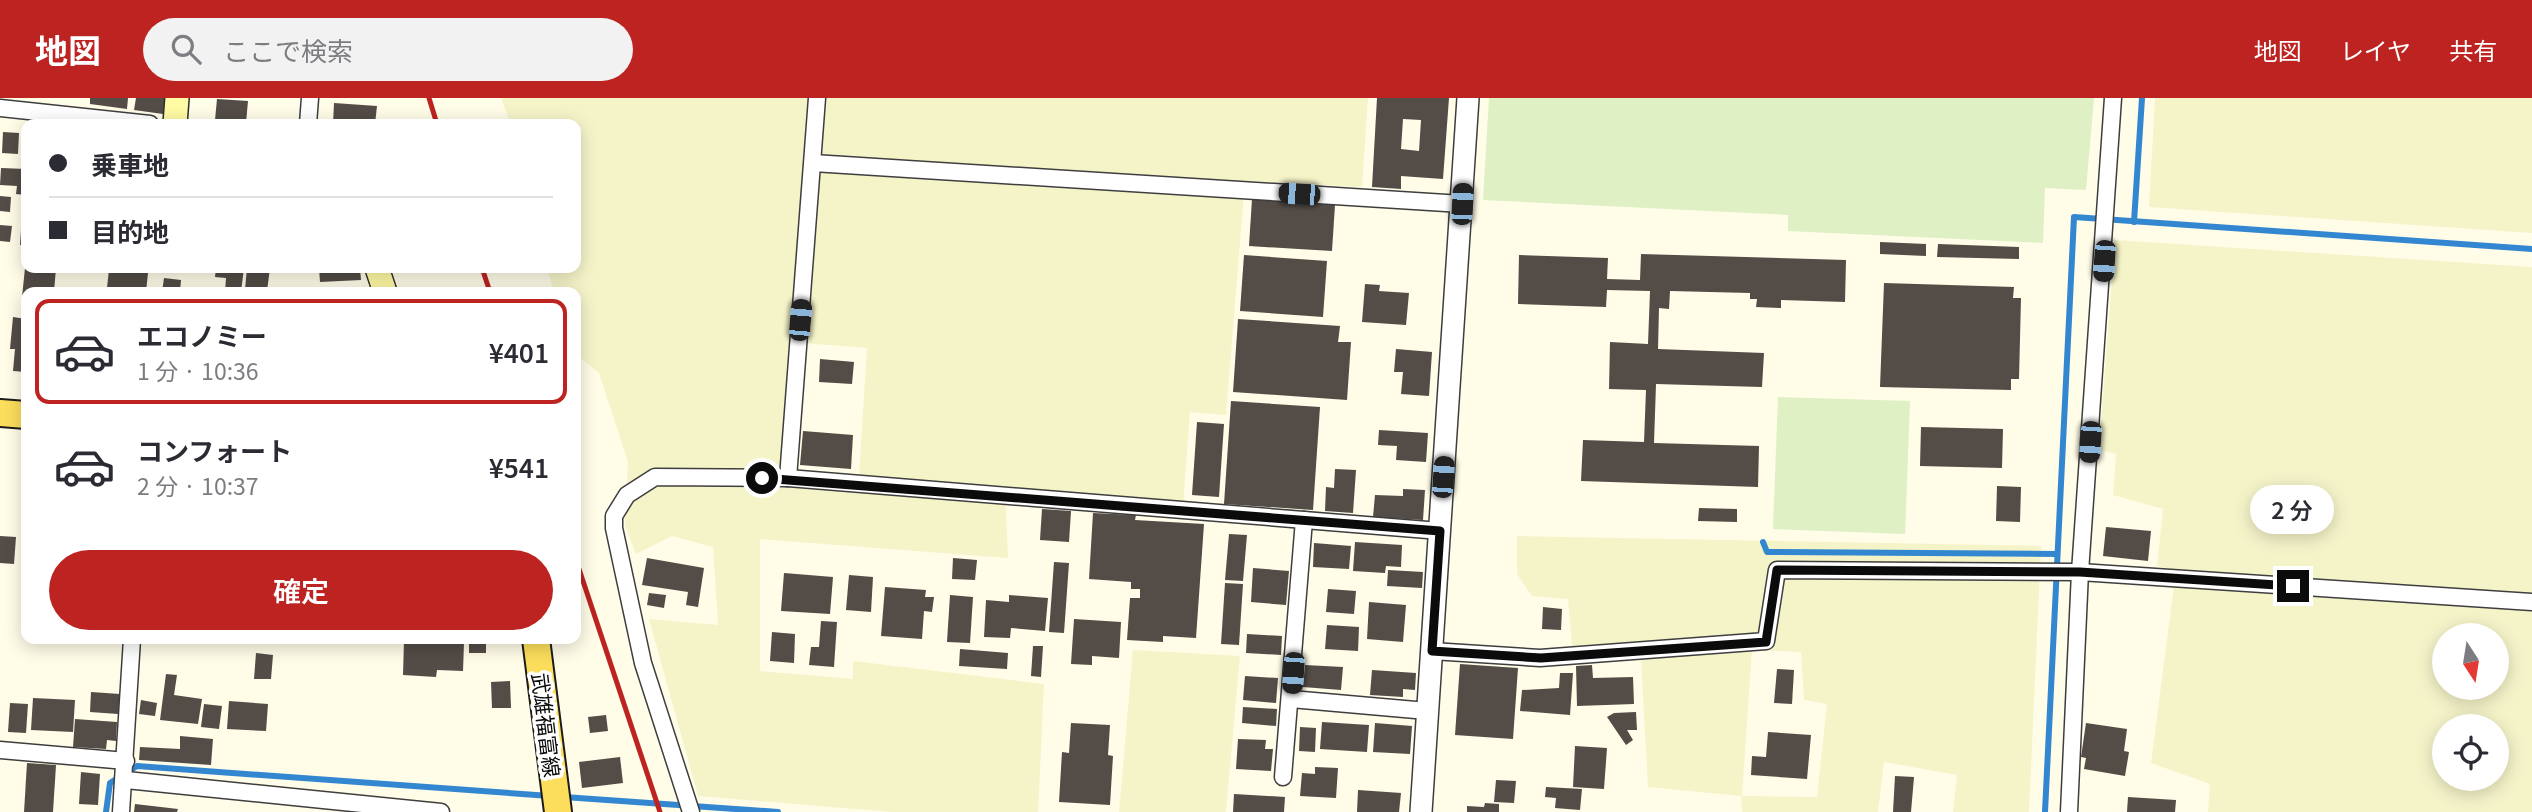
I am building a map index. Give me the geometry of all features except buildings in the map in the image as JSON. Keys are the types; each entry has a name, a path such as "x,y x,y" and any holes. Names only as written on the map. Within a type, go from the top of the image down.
{"main road":[{"path":"175,119 177,98"},
{"path":"0,413 21,415"},
{"name":"武雄福富線","path":"537,644 557,804"}],"street":[{"path":"308,119 310,98"},
{"path":"788,478 817,98"},
{"path":"1421,812 1468,98"},
{"path":"2069,812 2065,572 2105,234 2113,98"},
{"path":"0,108 103,119"},
{"path":"813,163 1462,204"},
{"path":"691,812 643,663 614,528 614,516 627,495 655,477 788,478 1440,531"},
{"path":"1283,777 1304,520"},
{"path":"1432,651 1541,658 1766,642 1777,570 2065,572 2532,602"},
{"path":"121,812 126,771 132,644"},
{"path":"1291,699 1427,712"},
{"path":"0,750 126,771 441,812"}],"green space":[{"path":"501,98 1368,98 1362,187 1245,181 1226,415 1190,412 1183,505 1005,491 1008,558 760,539 760,671 853,679 853,661 1044,684 1038,812 892,812 698,796 649,619 718,625 713,547 672,536 636,554 625,525 628,462 599,373 581,358 581,287 553,287 548,273 581,273 581,119 509,119","holes":["791,342 867,348 859,476 779,472"]},
{"path":"1489,98 2094,98 2086,190 2045,188 2043,243 1788,231 1788,215 1483,200"},
{"path":"2155,98 2532,98 2532,233 2149,207"},
{"path":"2115,240 2532,267 2532,812 2208,812 2210,784 2151,763 2176,570 2157,566 2163,509 2113,495 2116,454 2099,449"},
{"path":"1778,397 1910,401 1905,534 1773,529"},
{"path":"1517,536 2041,546 2029,812 1953,812 1957,775 1884,762 1878,812 1742,812 1741,796 1648,787 1640,641 1572,646 1568,599 1532,596 1517,574","holes":["1752,650 1801,652 1804,700 1827,704 1817,797 1742,796"]},
{"path":"1133,650 1240,656 1226,812 1119,812"}],"waterway":[{"path":"2134,222 2142,98"},
{"path":"2045,812 2074,217 2532,249"},
{"path":"1763,542 1767,552 2057,554"},
{"path":"106,812 110,783 137,766 550,796"},
{"path":"564,797 778,812"}],"railway":[{"path":"429,98 435,119"},
{"path":"484,273 488,287"},
{"path":"581,575 660,812"}],"route":[{"path":"762,478 816,480 1440,531 1432,651 1541,658 1766,642 1777,570 2080,572 2293,586"}]}
